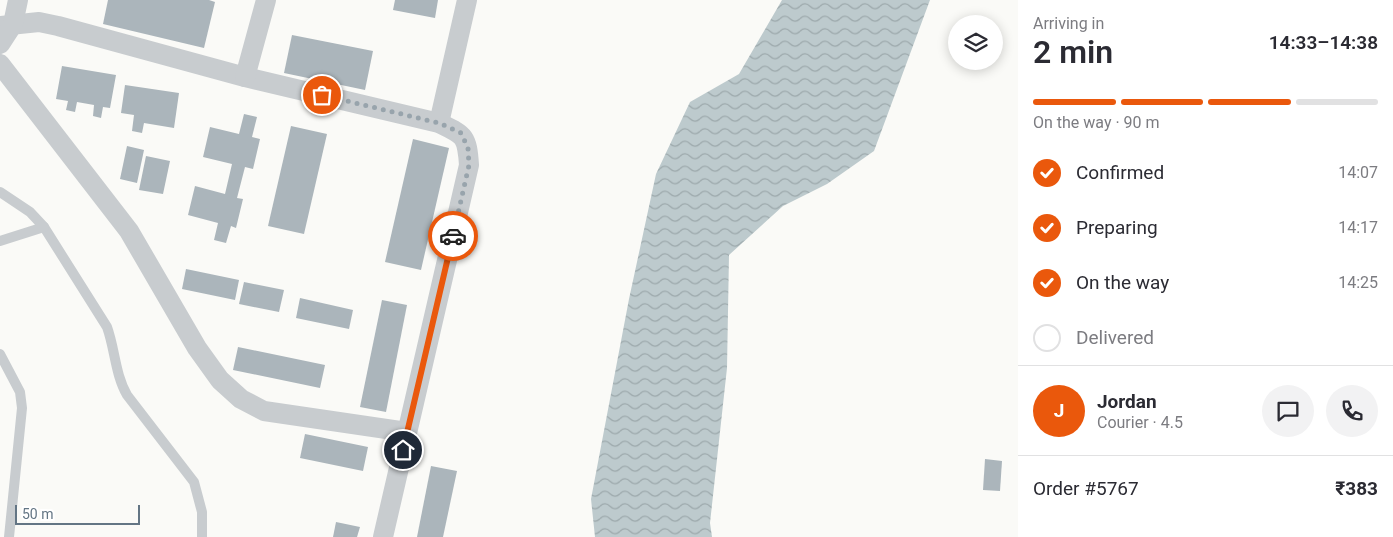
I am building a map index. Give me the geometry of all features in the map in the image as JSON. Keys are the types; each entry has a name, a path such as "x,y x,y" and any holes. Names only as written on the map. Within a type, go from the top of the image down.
{"street":[{"path":"0,44 6,25 18,0"},
{"path":"245,77 266,0"},
{"path":"439,123 467,0"},
{"path":"6,25 39,22 58,26 245,77 439,123 461,133 468,148 469,165 383,537"},
{"path":"0,64 129,231 197,348 220,380 241,399 264,411 407,432"}],"lane":[{"path":"0,192 30,212 44,227 107,327 120,382 126,394 194,482 202,512 202,537"},
{"path":"0,241 44,227"},
{"path":"0,354 20,392 22,408 9,537"}],"water":[{"path":"782,0 930,0 874,151 827,184 783,206 729,255 727,368 710,523 712,537 595,537 591,499 629,299 656,174 690,102 739,74"}],"building":[{"path":"108,0 209,0 215,2 204,48 103,24"},
{"path":"395,0 438,0 435,18 393,10"},
{"path":"292,35 373,51 365,90 284,73"},
{"path":"62,66 116,75 110,108 103,107 101,118 93,116 94,105 77,102 75,112 66,110 68,101 56,99"},
{"path":"125,85 179,93 174,128 144,123 142,133 132,131 134,115 121,113"},
{"path":"244,114 257,117 252,137 260,139 253,169 245,167 237,198 243,199 236,228 231,226 226,243 214,240 218,223 188,215 195,186 225,194 232,164 203,157 210,127 239,134"},
{"path":"291,126 327,134 304,234 268,226"},
{"path":"413,139 449,148 421,270 385,262"},
{"path":"127,146 144,150 137,183 120,179"},
{"path":"146,156 170,161 163,194 139,190"},
{"path":"186,269 239,280 235,300 182,289"},
{"path":"244,282 284,290 279,312 239,304"},
{"path":"300,298 353,310 349,329 296,318"},
{"path":"382,300 407,305 386,412 360,407"},
{"path":"238,347 325,365 320,388 233,370"},
{"path":"305,434 368,447 363,471 300,458"},
{"path":"985,459 1002,461 1000,491 983,490"},
{"path":"431,466 457,471 443,537 417,537"},
{"path":"336,522 360,527 357,537 333,537"}],"way so far":[{"path":"322,95 439,123 461,133 468,148 469,165 453,236"}],"route":[{"path":"403,450 453,236"}]}
